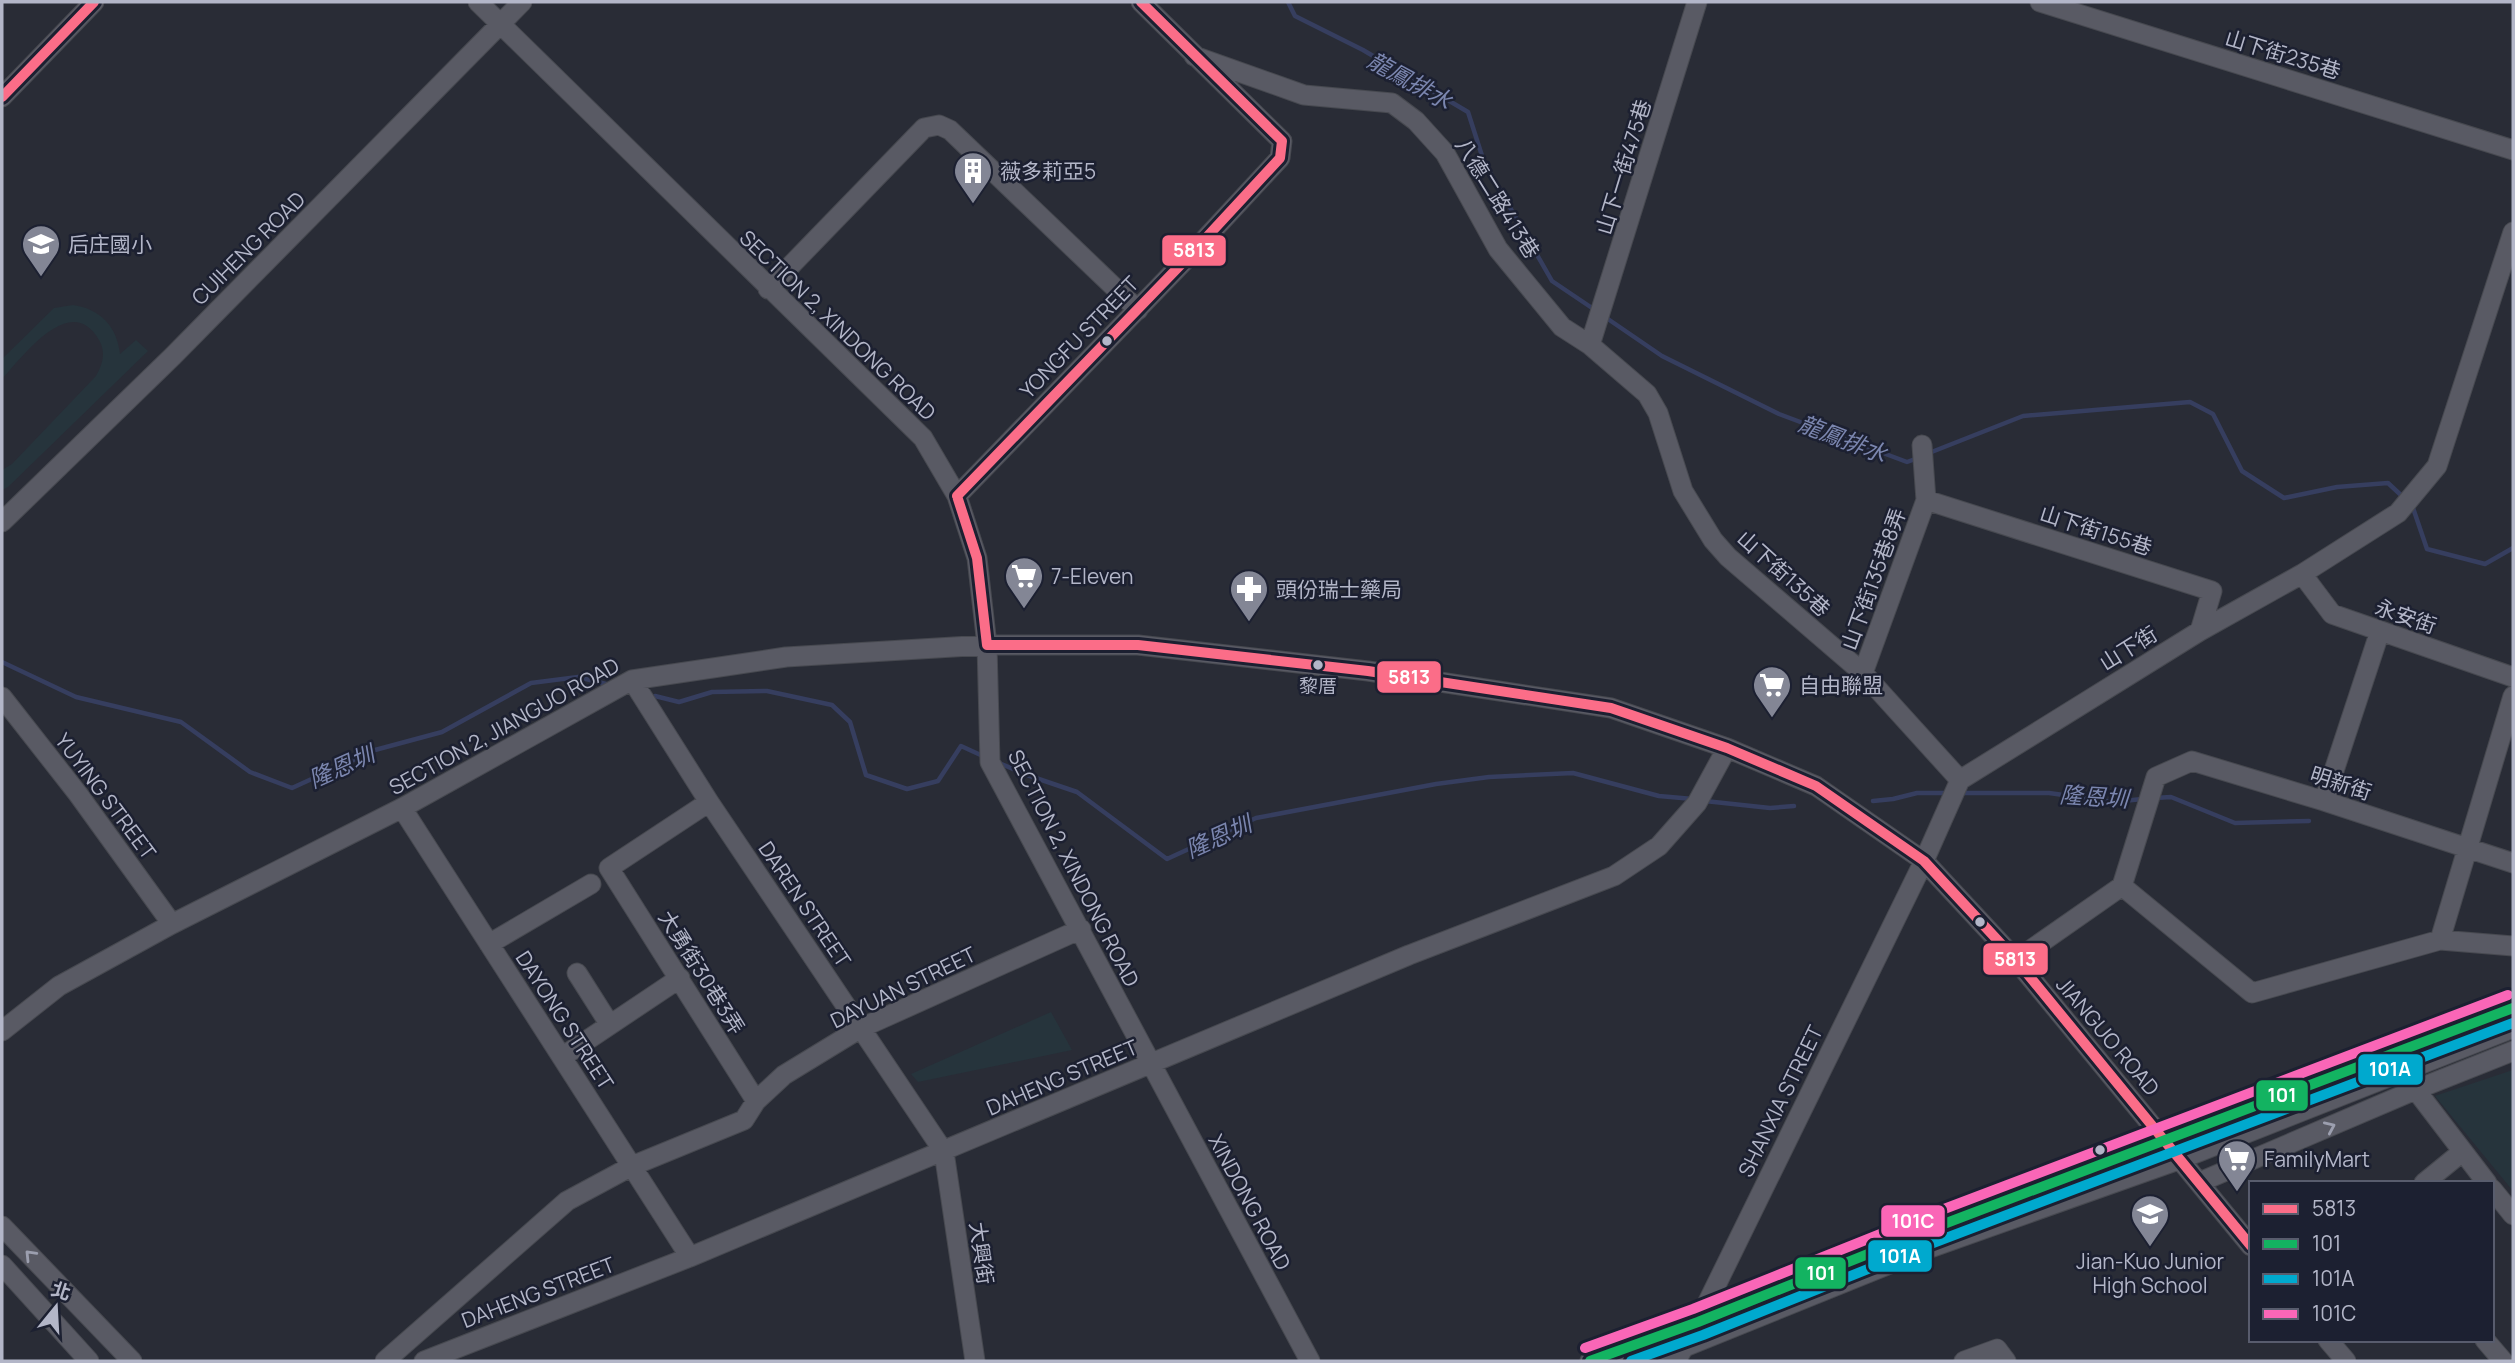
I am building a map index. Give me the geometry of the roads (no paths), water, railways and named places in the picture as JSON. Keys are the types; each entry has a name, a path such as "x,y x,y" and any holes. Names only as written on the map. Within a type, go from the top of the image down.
{"street":[{"path":"3,94 94,2"},
{"name":"SECTION 2, XINDONG ROAD","path":"478,2 923,438 957,496 977,558 987,645 990,758 1151,1065"},
{"name":"CUIHENG ROAD","path":"2,522 173,356 522,2"},
{"path":"1141,2 1194,56"},
{"name":"山下一街475巷","path":"1592,339 1697,2"},
{"name":"山下街235巷","path":"2040,2 2513,150"},
{"name":"YONGFU STREET","path":"957,496 1138,310 1280,158 1282,141 1194,56"},
{"name":"八德二路413巷","path":"1194,56 1304,95 1392,103 1416,121 1445,153 1498,249 1562,327 1592,339"},
{"path":"768,289 924,128 939,125 950,130 1138,310"},
{"path":"2510,253 2513,232"},
{"name":"山下街","path":"1956,788 2200,631 2302,574 2398,513 2437,466 2510,253"},
{"name":"山下街135巷","path":"1592,339 1647,394 1658,413 1683,491 1713,540 1863,673 1956,788"},
{"path":"1922,447 1926,500"},
{"name":"山下街135巷8弄","path":"1863,673 1926,500"},
{"name":"山下街155巷","path":"1926,500 2212,591 2200,631"},
{"name":"永安街","path":"2302,574 2332,614 2513,677"},
{"path":"2324,801 2379,631"},
{"name":"SECTION 2, JIANGUO ROAD","path":"2,1031 59,986 172,923 402,808 632,680 786,657 987,645 1138,645 1368,671 1611,708 1727,748 1816,786 1924,860"},
{"name":"DAREN STREET","path":"632,680 709,802 944,1152"},
{"path":"2440,940 2513,696"},
{"name":"YUYING STREET","path":"2,697 78,794 172,923"},
{"name":"DAHENG STREET","path":"424,1361 690,1257 1409,955 1614,876 1659,846 1699,799 1727,748"},
{"name":"明新街","path":"2122,886 2152,792 2192,761 2513,863"},
{"path":"1924,860 1956,788"},
{"name":"大勇街30巷3弄","path":"709,802 609,868 756,1101"},
{"name":"DAYONG STREET","path":"402,808 690,1257"},
{"name":"JIANGUO ROAD","path":"1924,860 2016,960 2249,1243"},
{"name":"SHANXIA STREET","path":"1679,1355 1698,1322 1924,860"},
{"path":"489,944 591,884"},
{"path":"2016,960 2122,886 2252,993 2440,940 2513,946"},
{"name":"DAYUAN STREET","path":"385,1361 566,1201 632,1166 744,1120 756,1101 784,1075 861,1028 1081,929"},
{"path":"577,974 610,1025"},
{"path":"562,1057 680,978"},
{"path":"1590,1361 1698,1322 1928,1230 2513,1008"},
{"path":"1650,1361 1679,1355 1927,1249 2180,1159 2513,1028"},
{"path":"2200,1182 2513,1051"},
{"name":"XINDONG ROAD","path":"1151,1065 1310,1361"},
{"path":"2403,1070 2415,1090 2485,1181"},
{"name":"大興街","path":"944,1152 975,1361"},
{"path":"2426,1181 2462,1152"},
{"path":"2494,1191 2513,1215"},
{"path":"2,1226 128,1360"},
{"path":"2,1265 89,1361"},
{"path":"2330,1342 2346,1361"},
{"path":"2487,1342 2503,1361"},
{"path":"1964,1361 1997,1349 2006,1361"}],"waterway":[{"name":"龍鳳排水","path":"1288,2 1295,16 1363,50 1468,112 1484,162 1552,281 1595,310"},
{"name":"龍鳳排水","path":"1605,317 1662,356 1779,414 1907,462 1918,458"},
{"name":"龍鳳排水","path":"1929,453 2023,416 2190,402 2213,414 2242,471 2284,498 2337,487 2388,483 2403,497"},
{"name":"龍鳳排水","path":"2412,505 2427,549 2485,564 2513,548"},
{"name":"隆恩圳","path":"2,662 76,697 181,722 250,772 292,788 375,750 442,732 531,683 578,677 610,685"},
{"name":"隆恩圳","path":"655,696 679,702 712,692 767,691 832,705 850,722 866,775 907,789 938,781 961,746 985,757"},
{"name":"隆恩圳","path":"999,763 1077,792 1167,859 1256,818 1436,784 1489,777 1573,773 1659,796 1693,799"},
{"name":"隆恩圳","path":"1873,801 1917,793 1947,793"},
{"name":"隆恩圳","path":"1959,793 2049,793 2114,802 2142,799"},
{"name":"隆恩圳","path":"2155,798 2171,797 2235,823 2309,821"},
{"name":"隆恩圳","path":"1705,801 1770,808 1794,806"}],"place":[{"name":"薇多莉亞5","path":"973,205"},
{"name":"后庄國小","path":"41,278"},
{"name":"7-Eleven","path":"1024,610"},
{"name":"頭份瑞士藥局","path":"1249,623"},
{"name":"黎厝","path":"1318,665"},
{"name":"自由聯盟","path":"1772,719"},
{"name":"FamilyMart","path":"2237,1193"},
{"name":"Jian-Kuo Junior High School","path":"2150,1248"}]}
